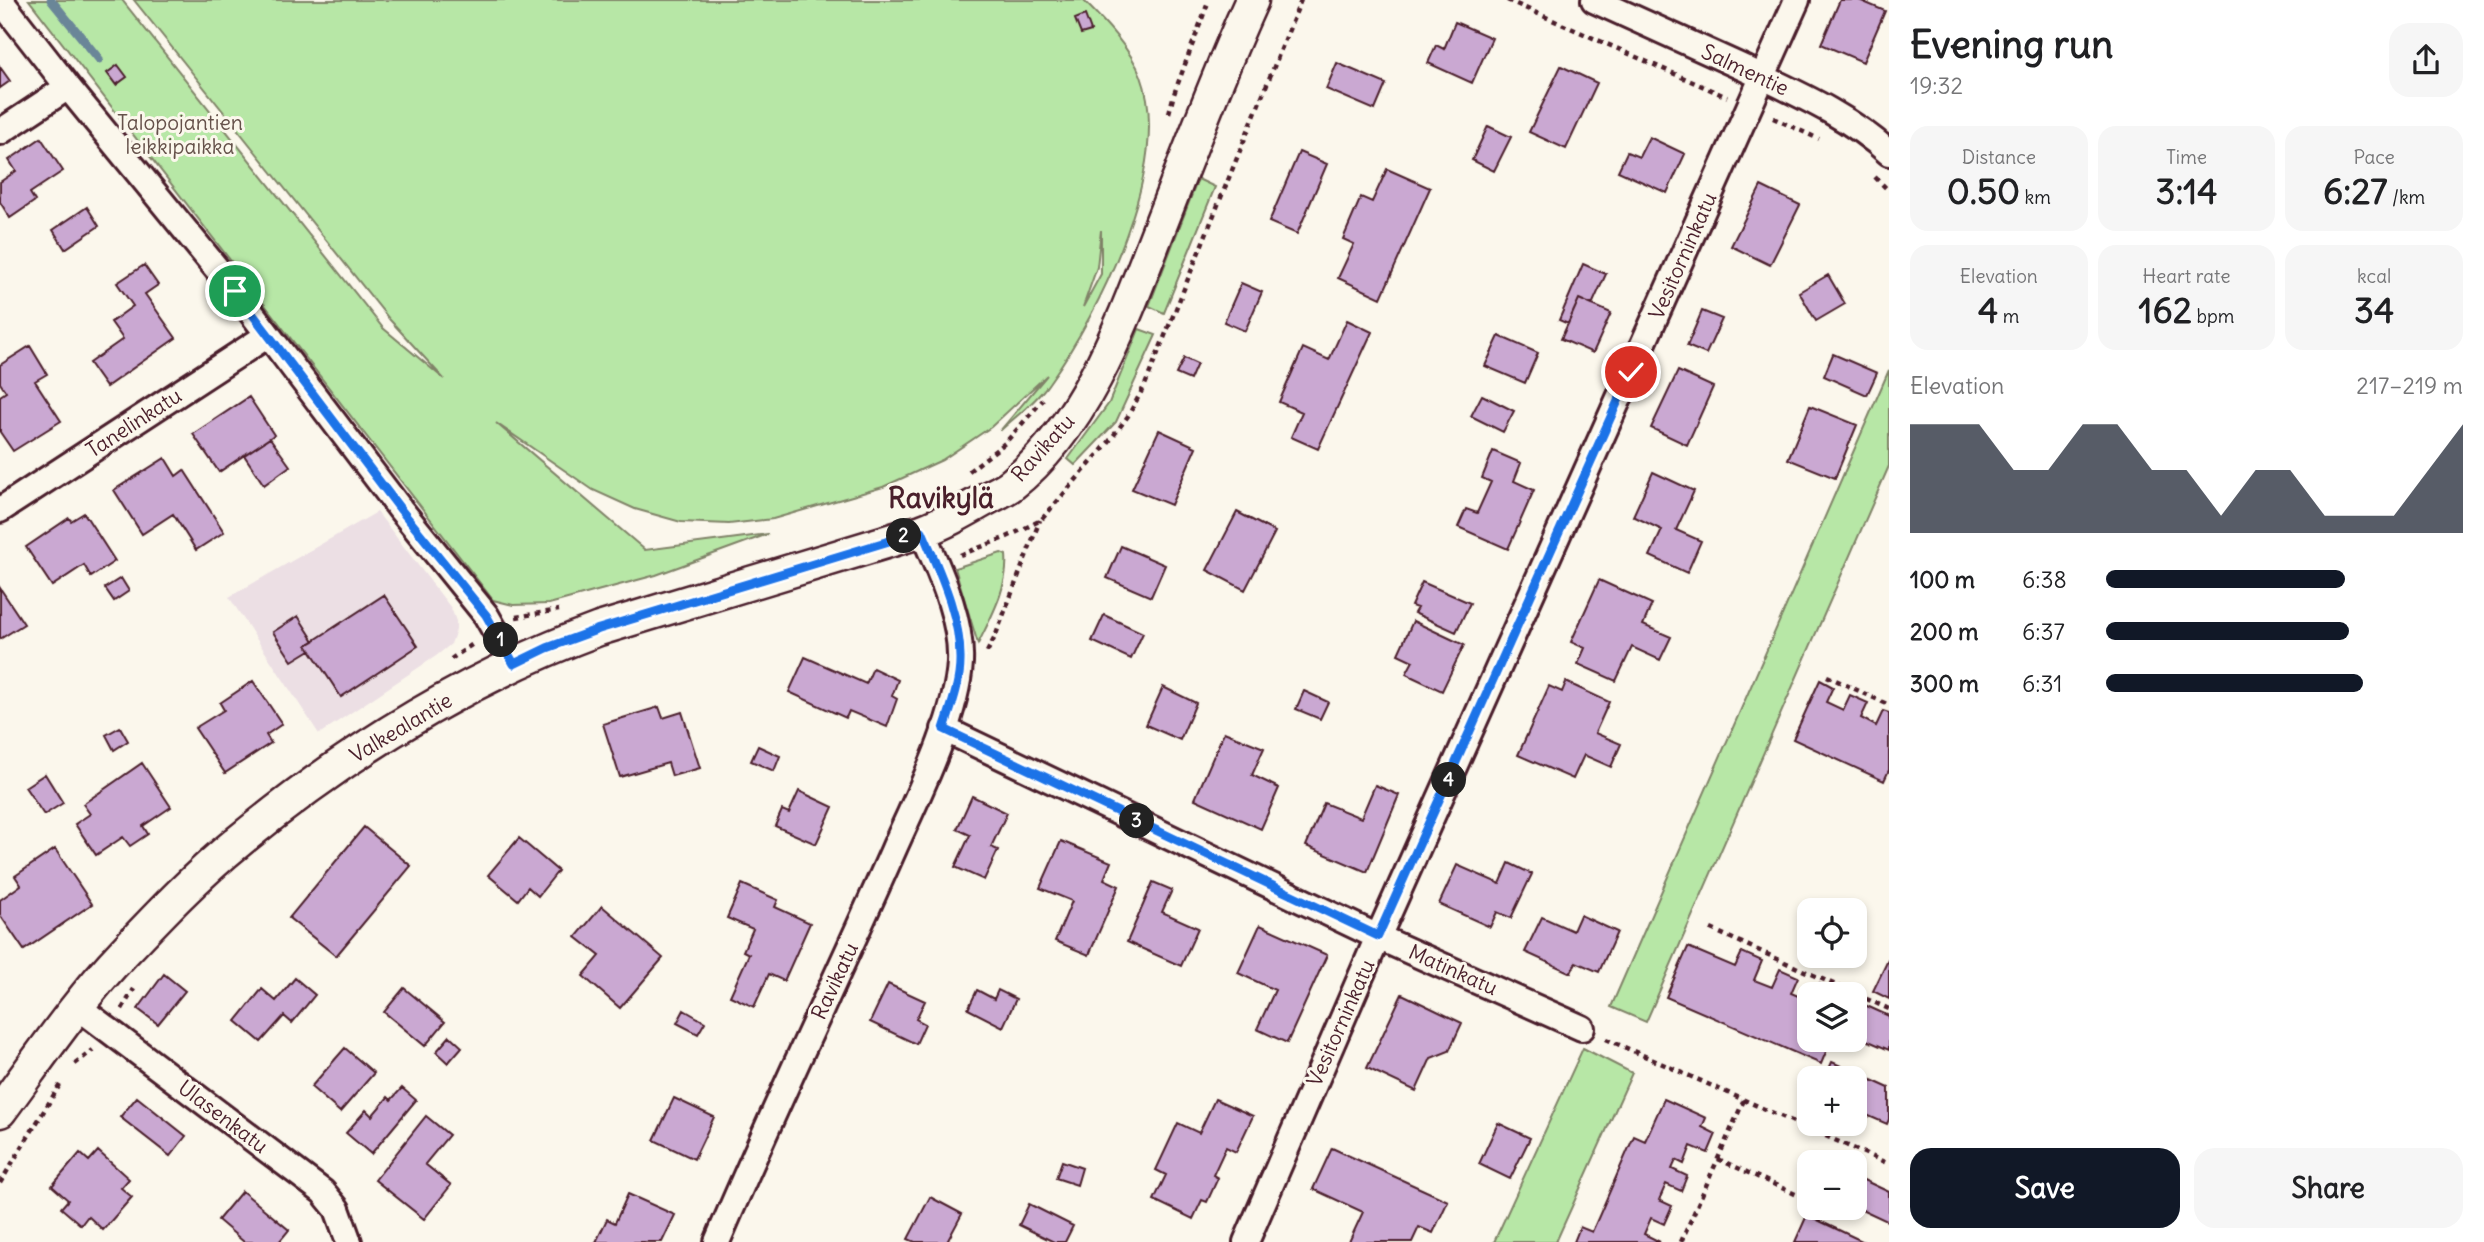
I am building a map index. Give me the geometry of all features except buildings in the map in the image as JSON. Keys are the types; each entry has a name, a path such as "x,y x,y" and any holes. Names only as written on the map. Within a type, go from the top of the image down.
{"street":[{"path":"0,0 268,335 401,510 486,615 514,664"},
{"name":"Ravikatu","path":"717,1242 848,954 944,729 956,690 960,662 958,633 946,592 922,531 946,522 1011,485 1049,446 1080,405 1128,308 1226,57 1252,0"},
{"name":"Salmentie","path":"1594,0 1838,114 1875,139 1889,153"},
{"name":"Vesitorninkatu","path":"1245,1242 1378,936 1797,0"},
{"path":"0,132 68,87"},
{"name":"Tanelinkatu","path":"0,510 268,335"},
{"name":"Valkealantie","path":"0,1111 78,1007 123,953 163,911 238,841 353,758 457,695 547,648 599,629 922,531"},
{"name":"Matinkatu","path":"944,729 1378,936 1583,1028"},
{"name":"Ulasenkatu","path":"78,1007 323,1192 337,1209 349,1242"}],"path":[{"path":"1167,124 1174,94 1209,0"},
{"path":"1507,0 1737,101"},
{"path":"1768,115 1830,144"},
{"path":"1874,176 1889,191"},
{"path":"965,474 1004,443 1045,399"},
{"path":"956,690 978,668 995,637 1041,520"},
{"path":"1002,529 1007,537"},
{"path":"517,616 567,609"},
{"path":"1826,676 1889,705"},
{"path":"1711,929 1889,1009"},
{"path":"122,1009 138,982"},
{"path":"1583,1028 1889,1164"},
{"path":"70,1071 77,1061 92,1051"},
{"path":"0,1183 63,1080"},
{"path":"1681,1242 1744,1100"},
{"path":"1718,1158 1797,1195"}],"shaded area":[{"path":"377,512 451,608 456,630 451,644 436,656 319,734 229,597"}],"green space":[{"name":"Talopojantien leikkipaikka","path":"29,0 122,0 383,328 444,379 390,320 134,0 1083,0 1123,45 1141,76 1148,111 1147,150 1139,192 1126,236 1109,278 1069,353 1039,396 1000,431 1047,375 991,427 942,460 883,487 773,519 729,524 681,522 635,509 593,490 496,423 645,550 768,534 656,575 549,604 513,605 493,600","holes":["1101,230 1101,274 1083,307 1097,267"]},
{"path":"1198,179 1215,187 1164,313 1149,306"},
{"path":"1139,329 1156,335 1116,422 1075,465 1068,459 1109,403"},
{"path":"1889,370 1889,466 1646,1022 1611,1007"},
{"path":"1001,553 1006,555 1002,590 978,644 955,568"},
{"path":"1583,1048 1632,1073 1556,1242 1494,1242"}],"waterway":[{"path":"51,0 99,59"}],"district":[{"name":"Ravikylä","path":"941,498"}],"route":[{"path":"235,291 401,510 486,615 514,664 547,648 599,629 922,531 936,563 958,633 960,662 956,690 944,729 1378,936 1631,372"}]}
